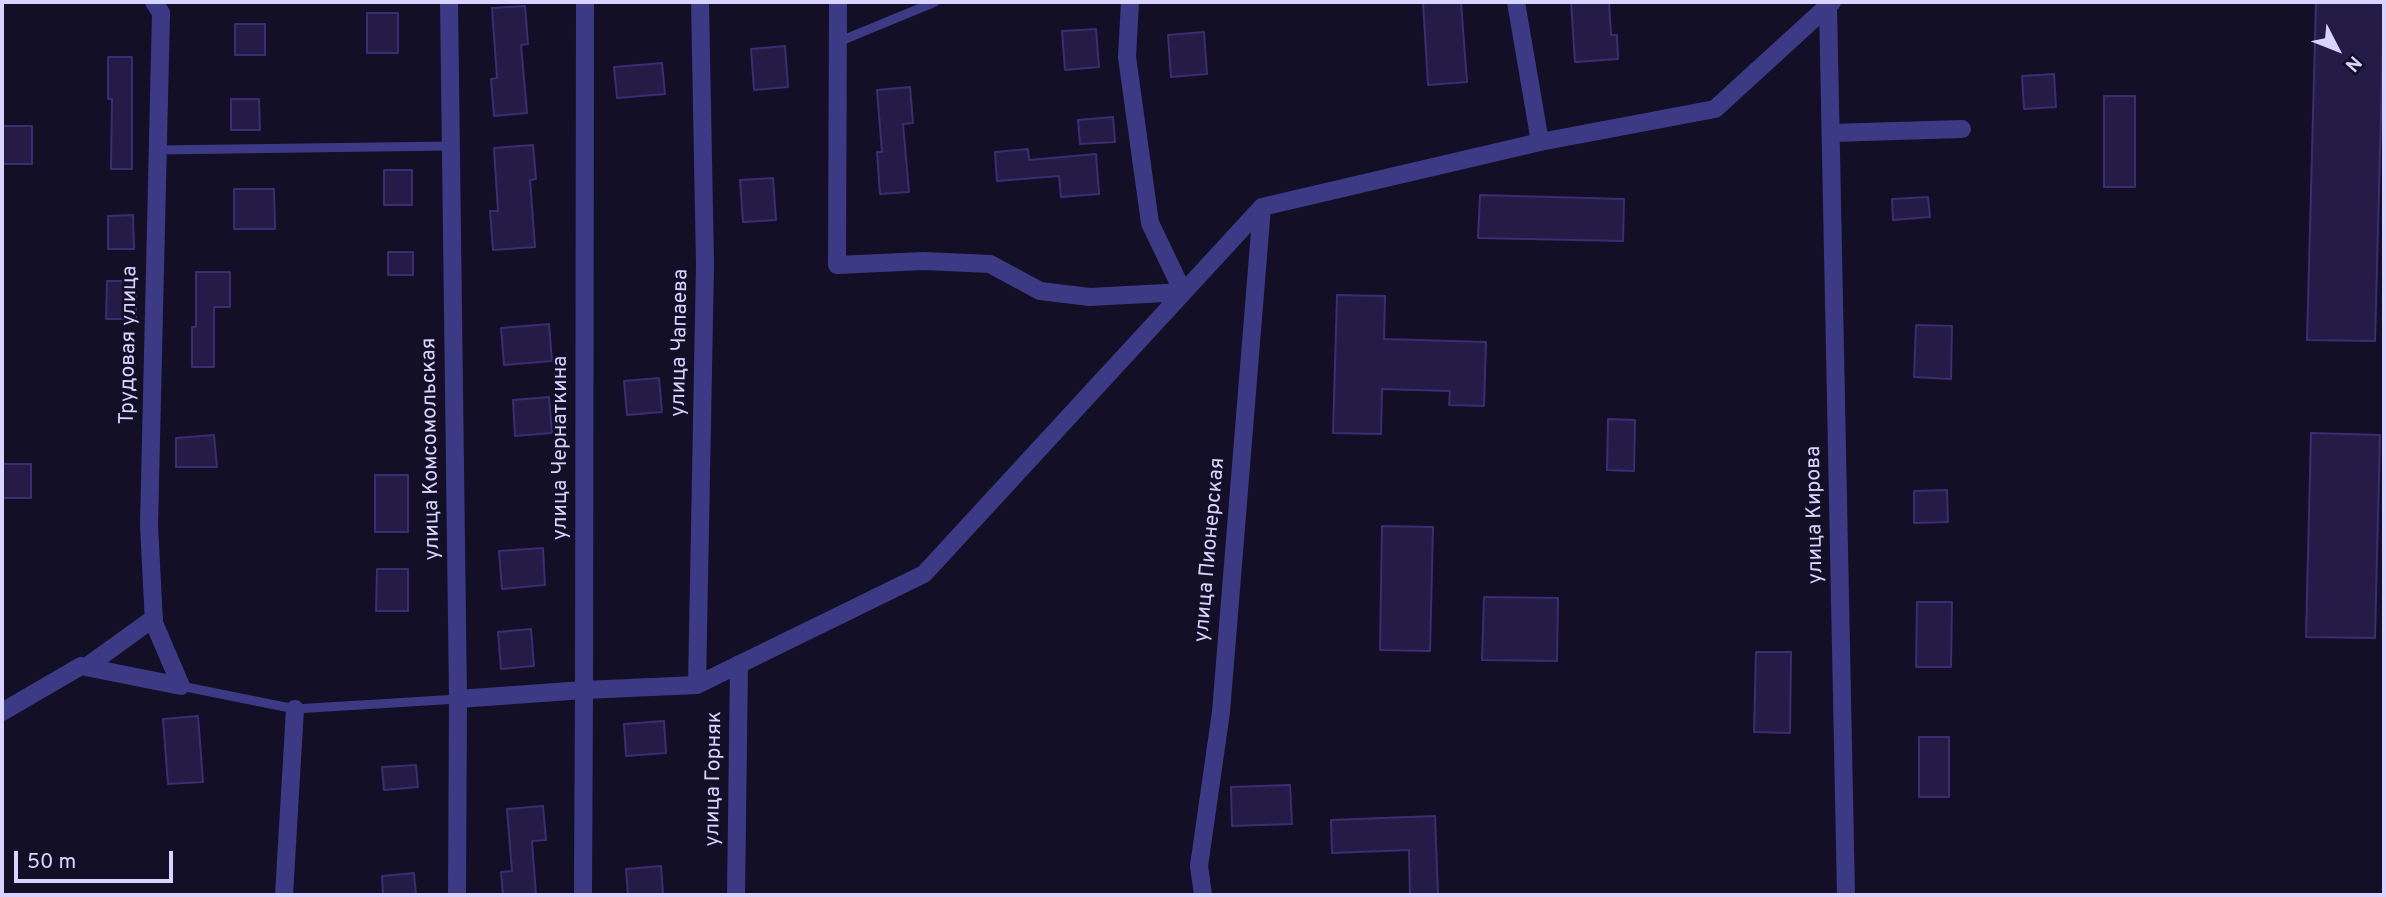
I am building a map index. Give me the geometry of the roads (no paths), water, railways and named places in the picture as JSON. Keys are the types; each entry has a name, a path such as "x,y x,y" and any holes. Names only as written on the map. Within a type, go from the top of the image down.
{"street":[{"name":"Трудовая улица","path":"154,2 160,13 149,525 154,618 181,686"},
{"name":"улица Комсомольская","path":"449,2 457,895"},
{"name":"улица Чернаткина","path":"583,895 585,2"},
{"name":"улица Чапаева","path":"697,685 705,264 700,2"},
{"path":"838,2 836,265 924,261 990,264 1040,291 1090,297 1183,292"},
{"path":"1130,2 1127,57 1150,223 1183,292"},
{"path":"1516,2 1541,142"},
{"path":"457,699 697,685 924,574 1262,207 1541,142 1715,109 1830,3"},
{"name":"улица Кирова","path":"1830,3 1846,895"},
{"path":"1831,133 1962,129"},
{"name":"улица Пионерская","path":"1203,895 1199,866 1221,712 1262,207"},
{"path":"86,667 154,618"},
{"name":"улица Горняк","path":"736,895 739,664"},
{"path":"2,712 81,666 181,686"},
{"path":"284,895 295,709"}],"lane":[{"path":"838,42 935,2"},
{"path":"158,150 451,146"},
{"path":"181,686 295,709 457,699"}]}
